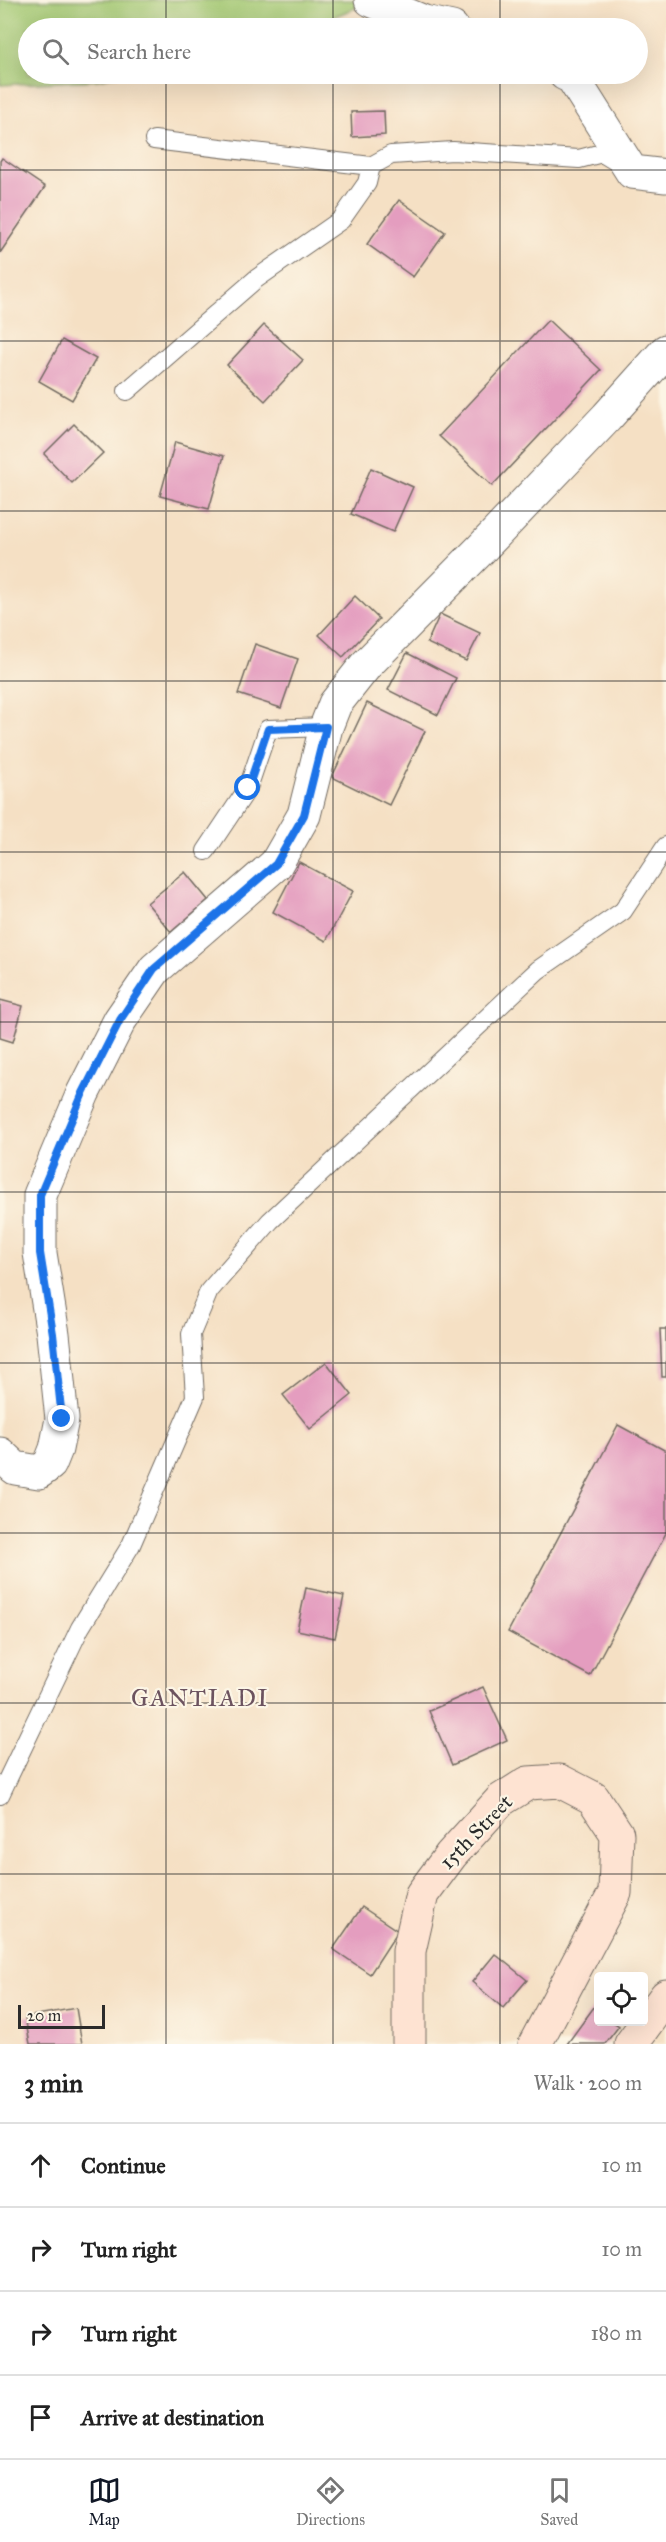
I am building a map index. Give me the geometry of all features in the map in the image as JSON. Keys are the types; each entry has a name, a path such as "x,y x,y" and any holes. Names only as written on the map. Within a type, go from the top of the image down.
{"street":[{"path":"371,0 414,18"},
{"path":"576,84 632,172 666,176"},
{"path":"0,1454 15,1468 39,1472 51,1464 56,1449 62,1419 53,1334 40,1253 40,1195 83,1093 120,1020 154,969 276,864 304,815 326,727 335,704 366,665 608,417 666,351"},
{"name":"15th Street","path":"409,2044 409,1951 422,1894 451,1855 501,1800 528,1783 560,1781 593,1798 616,1834 615,1893 535,2044"},
{"path":"631,2044 666,1996"}],"lane":[{"path":"154,140 371,166 391,154 453,151 579,159 602,153 632,172"},
{"path":"127,391 256,279 341,220 367,183 371,166"},
{"path":"206,851 248,788 268,729 326,727"},
{"path":"0,1795 80,1628 131,1545 195,1397 191,1334 209,1291 270,1221 538,970 623,911 666,846"}],"green space":[{"path":"0,0 375,0 330,18 18,18 19,84 0,85"}],"building":[{"path":"384,111 385,135 352,137 351,112"},
{"path":"2,158 45,187 0,253 0,161"},
{"path":"399,200 445,232 413,277 367,244"},
{"path":"548,320 601,370 492,486 439,436"},
{"path":"264,325 303,360 265,401 227,365"},
{"path":"62,340 96,359 72,400 39,381"},
{"path":"74,424 103,453 72,483 44,454"},
{"path":"175,442 224,456 209,509 160,496"},
{"path":"371,468 413,487 393,532 351,514"},
{"path":"355,596 379,619 343,657 319,635"},
{"path":"440,614 480,633 466,661 427,643"},
{"path":"255,644 298,659 281,708 238,694"},
{"path":"407,653 456,678 438,715 388,690"},
{"path":"367,703 425,731 389,805 332,777"},
{"path":"299,862 353,891 326,941 273,912"},
{"path":"185,872 208,900 171,932 147,903"},
{"path":"0,1000 23,1006 13,1042 0,1038"},
{"path":"660,1329 666,1329 666,1377 662,1377"},
{"path":"326,1362 352,1395 310,1429 283,1395"},
{"path":"618,1425 666,1451 666,1533 590,1676 508,1632"},
{"path":"306,1588 344,1596 335,1638 297,1630"},
{"path":"483,1687 507,1740 452,1765 429,1711"},
{"path":"362,1907 398,1931 370,1974 333,1949"},
{"path":"495,1954 527,1980 503,2008 472,1982"},
{"path":"594,2007 594,2026 619,2026 605,2044 567,2044"},
{"path":"76,2008 82,2044 30,2044 25,2017"}],"district":[{"name":"GANTIADI","path":"200,1698"}],"route":[{"path":"62,1419 53,1334 40,1253 40,1195 83,1093 120,1020 154,969 236,896 276,864 304,815 326,727 268,729 248,788"}]}
